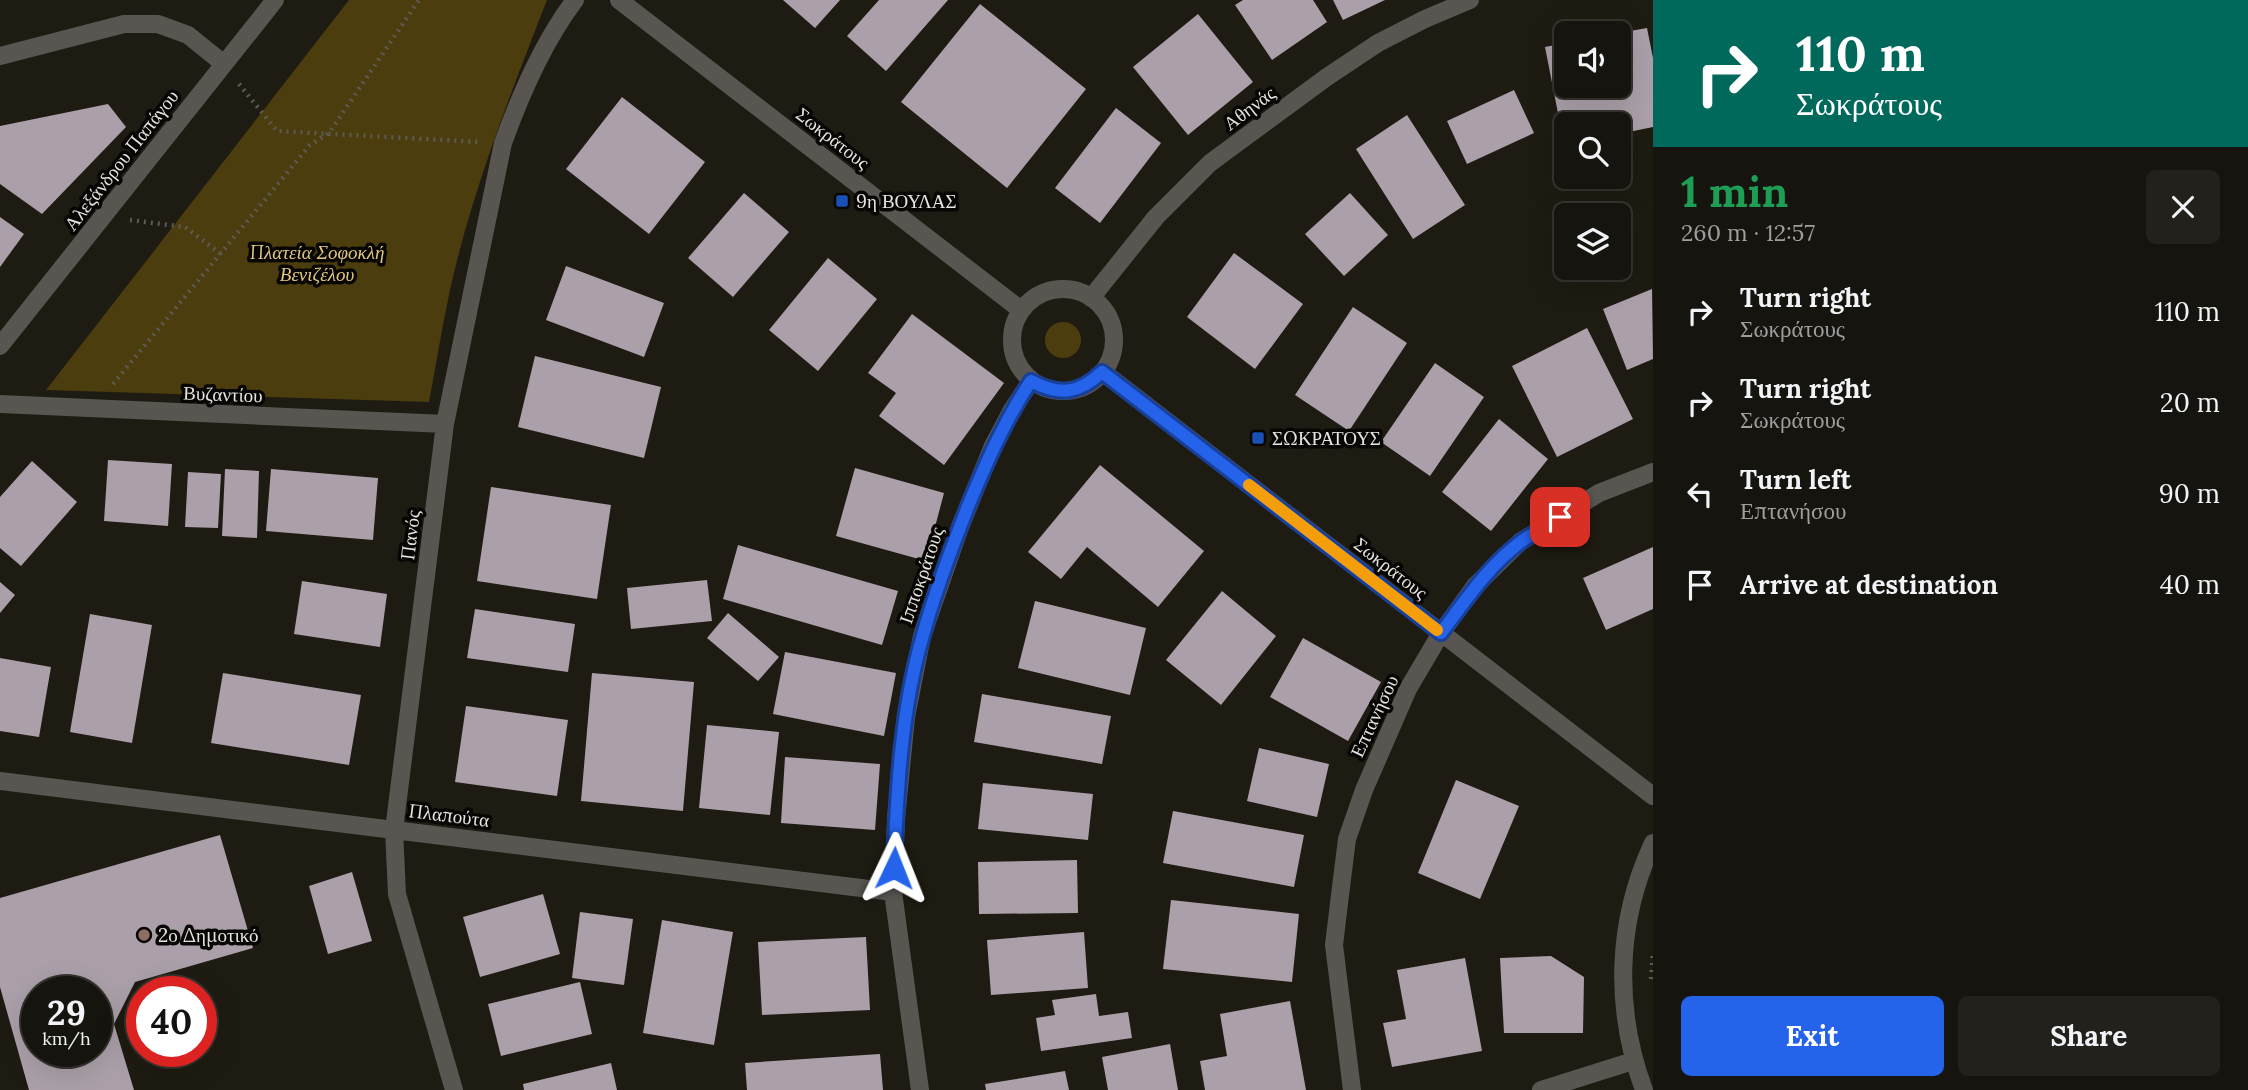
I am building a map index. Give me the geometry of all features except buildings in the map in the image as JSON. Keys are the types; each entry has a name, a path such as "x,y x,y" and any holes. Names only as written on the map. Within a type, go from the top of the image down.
{"street":[{"name":"Αλεξάνδρου Παπάγου","path":"0,346 275,0"},
{"name":"Πανός","path":"454,1090 397,894 394,830 445,424 503,143 517,104 538,60 575,0"},
{"name":"Σωκράτους","path":"618,0 1021,310"},
{"name":"Αθηνάς","path":"1091,298 1156,218 1210,163 1326,77 1378,43 1470,0"},
{"path":"0,56 124,24 158,24 188,35 224,64"},
{"path":"1067,289 1091,298 1102,308 1113,333 1110,360 1102,372 1091,383 1076,390 1060,392 1031,381 1020,369 1014,355 1014,324 1021,310 1031,300 1054,290 1067,289"},
{"name":"Σωκράτους","path":"1102,372 1653,796"},
{"name":"Ιπποκράτους","path":"920,1090 893,892 896,819 906,717 922,636 960,527 993,446 1031,381"},
{"name":"Βυζαντίου","path":"0,404 445,424"},
{"name":"Επτανήσου","path":"1352,1090 1334,945 1348,839 1382,745 1408,689 1441,633 1475,586 1520,542 1599,493 1653,472"},
{"name":"Πλαπούτα","path":"0,781 893,892"},
{"path":"1644,1090 1633,1061 1623,1005 1623,949 1633,894 1653,843"},
{"path":"1541,1090 1633,1061"}],"path":[{"path":"92,410 310,145 329,133 418,0"},
{"path":"224,64 277,131 503,143"},
{"path":"103,216 185,227 221,254"},
{"path":"1651,984 1653,952"}],"green space":[{"name":"Πλατεία Σοφοκλή Βενιζέλου","path":"349,0 547,0 506,107 469,216 450,290 429,402 46,390"},
{"path":"1063,322 1076,327 1081,340 1076,353 1063,358 1050,353 1045,340 1050,327"}],"slow traffic":[{"path":"1249,485 1437,630"}],"place":[{"name":"9η ΒΟΥΛΑΣ","path":"842,201"},
{"name":"ΣΩΚΡΑΤΟΥΣ","path":"1258,438"},
{"name":"2ο Δημοτικό","path":"144,935"}],"route":[{"path":"894,868 906,717 922,636 960,527 993,446 1031,381 1060,392 1076,390 1091,383 1102,372 1441,633 1475,586 1520,542 1560,517"}]}
